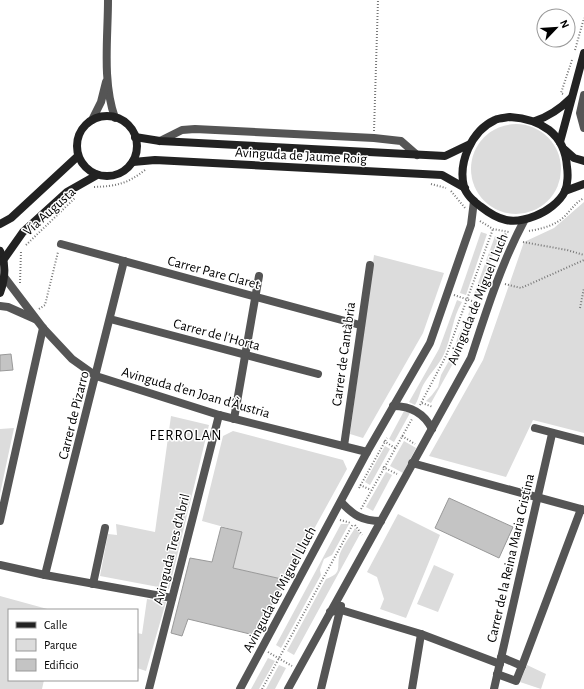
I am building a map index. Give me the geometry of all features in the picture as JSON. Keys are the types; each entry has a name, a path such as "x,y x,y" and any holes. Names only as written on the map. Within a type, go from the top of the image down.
{"main road":[{"path":"565,190 568,173 567,157 561,145 571,98 584,53"},
{"path":"535,121 562,108 571,98"},
{"path":"103,117 115,118 128,125 135,137 137,150 133,162 123,172 110,176 97,175 85,167 78,156 77,142 82,130 92,120 103,117"},
{"path":"584,160 574,158 543,124 535,121 510,117 495,120 479,131 470,144 463,165 464,188 474,201 493,216 510,221 524,221 544,212 565,190 584,184"},
{"name":"Avinguda de Jaume Roig","path":"135,137 160,141 445,156 470,144"},
{"path":"0,224 11,218 78,156"},
{"name":"Avinguda de Jaume Roig","path":"133,162 155,160 442,175 464,188"},
{"path":"0,293 5,278 2,255 23,232 67,192 97,175"}],"street":[{"path":"108,0 108,73 110,102 115,118"},
{"path":"92,120 100,102 108,73"},
{"path":"584,95 580,113 584,128"},
{"name":"Avinguda de Jaume Roig","path":"160,141 182,130 195,129 374,138 401,141 417,155"},
{"name":"Avinguda de Miguel Lluch","path":"240,689 392,406 430,343 473,217 474,201"},
{"name":"Avinguda de Miguel Lluch","path":"288,689 330,612 343,592 412,463 471,358 484,305 498,282 514,240 524,221"},
{"name":"Carrer Pare Claret","path":"60,244 360,325"},
{"name":"Carrer de Pizarro","path":"45,575 124,261"},
{"name":"Carrer de Cantàbria","path":"344,446 360,325 370,265"},
{"path":"234,419 259,276"},
{"name":"Avinguda d'en Joan d'Àustria","path":"5,278 43,328 72,359 96,376 219,415 367,452"},
{"path":"0,306 8,307 38,320"},
{"name":"Carrer de l'Horta","path":"110,319 245,356 318,374"},
{"path":"0,521 43,328"},
{"path":"392,406 400,406 417,411 427,420 432,429"},
{"name":"Avinguda Tres d'Abril","path":"149,689 219,415"},
{"path":"535,428 552,434 584,441"},
{"name":"Carrer de la Reina Maria Cristina","path":"494,689 552,434"},
{"path":"412,463 582,509 516,681 497,674"},
{"path":"341,502 355,520 381,521"},
{"path":"93,584 105,528"},
{"path":"0,565 45,575 172,598"},
{"path":"321,689 341,610 343,592"},
{"path":"330,612 341,610 421,634 500,661 522,666"},
{"path":"412,689 421,634"}],"path":[{"path":"374,138 378,0"},
{"name":"Vía Augusta","path":"88,190 94,187 115,186 132,180 146,169"},
{"path":"423,184 448,188 473,217 493,229 506,232 544,229 563,218 574,204 584,198"},
{"name":"Vía Augusta","path":"16,294 19,287 20,252 32,238 76,198"},
{"path":"262,689 371,490 422,403 446,356 493,229"},
{"path":"501,247 506,232"},
{"path":"514,240 544,245 584,255"},
{"path":"38,309 45,305 60,244"},
{"path":"498,282 521,288 584,260"},
{"path":"580,308 584,288"},
{"path":"448,293 484,305"},
{"path":"482,297 484,305"},
{"path":"477,311 484,305"},
{"path":"422,403 433,408 436,402"},
{"path":"376,436 395,448"},
{"path":"402,436 421,448"},
{"path":"384,467 397,474 393,480"},
{"path":"352,481 371,490"},
{"path":"340,520 355,520"},
{"path":"355,520 363,534"},
{"path":"268,652 291,665"}],"green space":[{"path":"507,124 525,124 541,131 554,144 561,160 561,178 554,194 541,207 525,214 507,214 491,207 478,194 471,178 471,160 478,144 491,131"},
{"path":"584,202 584,433 533,420 506,477 429,456 483,360 524,242 554,228"},
{"path":"481,232 487,234 466,295 460,293"},
{"path":"495,236 499,238 477,299 473,297"},
{"path":"374,255 444,273 423,333 363,438 350,434"},
{"path":"457,300 462,302 456,314 447,348 440,362 423,385 415,405 409,402 439,349"},
{"path":"471,304 475,306 456,358 431,403 426,401 438,387 441,375 451,357 459,334 467,320"},
{"path":"404,411 410,413 394,442 389,439"},
{"path":"171,416 209,425 169,589 100,576 108,534 117,535 116,524 155,532"},
{"path":"14,428 0,494 0,429"},
{"path":"233,431 343,460 347,469 286,580 233,568 242,532 202,521 223,436"},
{"path":"404,441 416,448 403,473 390,466"},
{"path":"385,446 390,449 370,485 365,482"},
{"path":"386,472 392,475 373,511 366,507"},
{"path":"398,514 440,535 406,618 380,609 384,599 377,577 367,572"},
{"path":"341,524 349,524 332,555 324,559 320,570 321,575 281,648 276,645"},
{"path":"355,528 360,534 294,655 287,651 326,579 337,573 340,554"},
{"path":"434,565 454,574 438,612 417,604"},
{"path":"0,596 47,609 8,609 8,681 44,681 42,689 0,689"},
{"path":"147,599 166,602 146,671 138,668 138,633 142,634"},
{"path":"268,658 275,661 259,689 251,689"},
{"path":"279,665 286,668 275,689 266,689"},
{"path":"527,665 546,674 541,689 520,682"}],"building":[{"path":"11,354 13,370 0,371 0,355"},
{"path":"449,498 513,527 499,558 435,528"},
{"path":"221,527 242,532 233,568 286,580 254,635 188,619 182,636 171,633 190,558 212,562"}],"district":[{"name":"FERROLAN","path":"186,435"}]}
